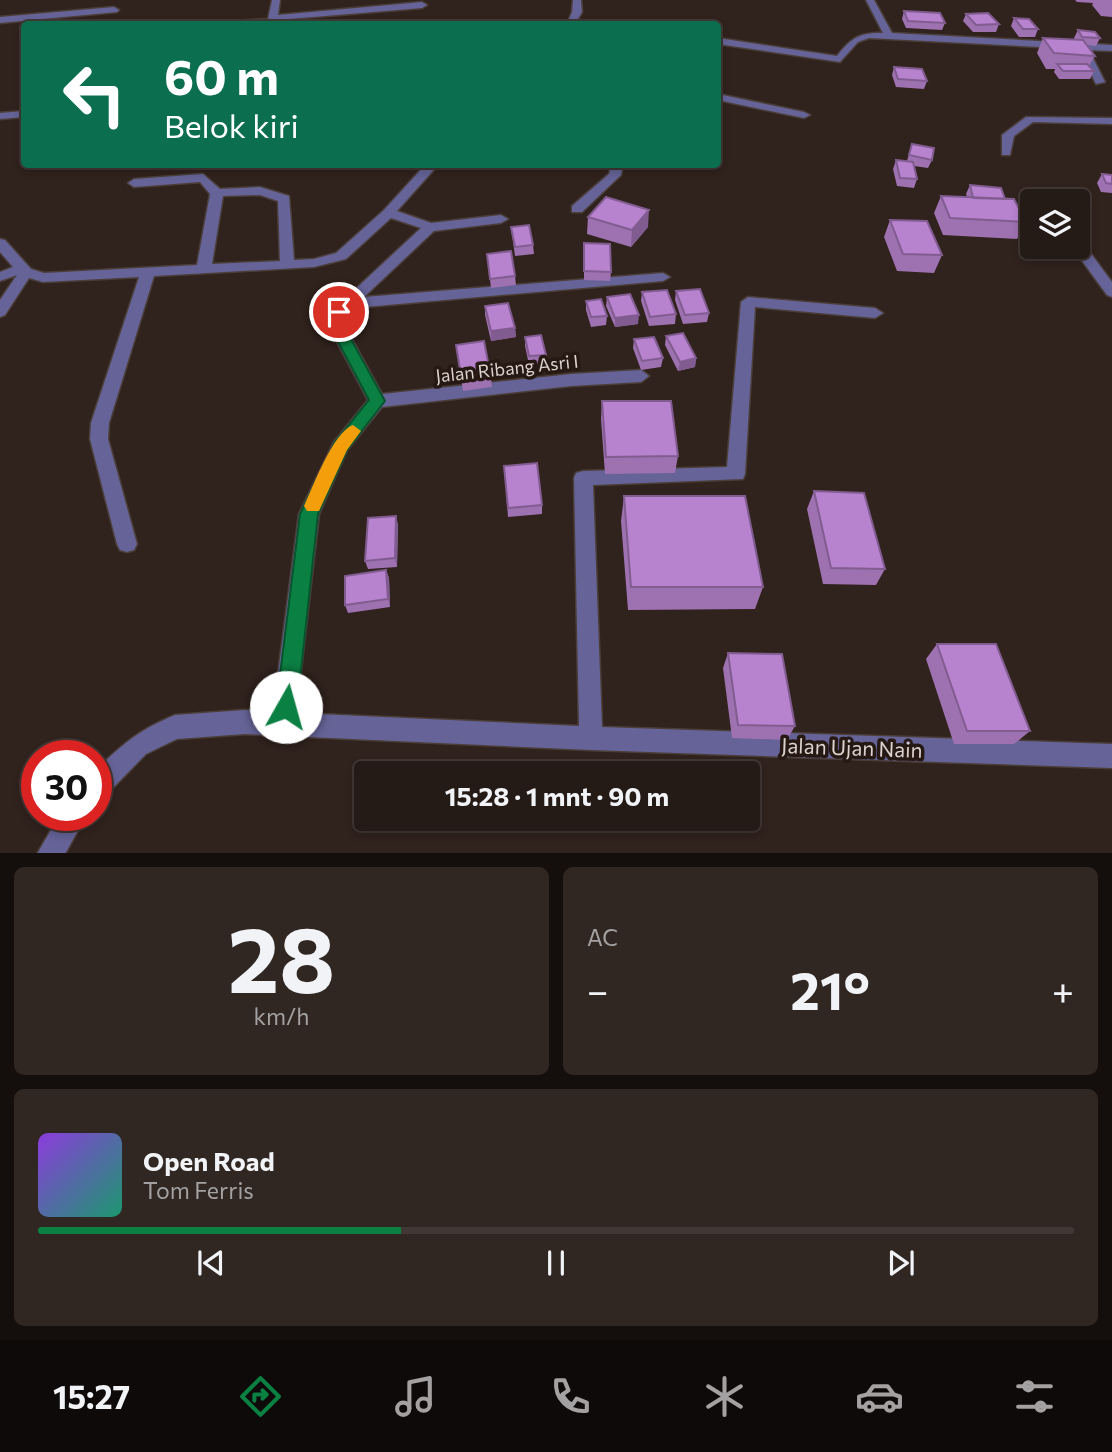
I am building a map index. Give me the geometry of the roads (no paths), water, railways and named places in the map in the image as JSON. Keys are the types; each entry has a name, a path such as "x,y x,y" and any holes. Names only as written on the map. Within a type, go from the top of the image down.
{"street":[{"path":"276,0 273,21 422,5"},
{"path":"572,21 577,12 577,0"},
{"path":"870,0 889,36"},
{"path":"0,20 114,10"},
{"path":"721,41 840,59 861,36 1112,48"},
{"path":"1082,46 1100,82"},
{"path":"721,98 804,115"},
{"path":"0,116 21,114"},
{"path":"1006,152 1008,135 1030,119 1112,121"},
{"path":"0,243 24,270 43,278 314,263 341,256 389,213 429,168"},
{"path":"577,209 615,175 614,168"},
{"path":"134,183 203,178 217,193 277,193 284,199 287,265"},
{"path":"204,268 217,193"},
{"path":"389,213 430,227 500,219"},
{"path":"283,724 309,514 340,447 377,401 335,323 339,312 430,227"},
{"path":"1088,259 1112,292"},
{"path":"0,277 24,270"},
{"path":"0,313 24,270"},
{"path":"127,544 99,439 100,423 148,272"},
{"path":"351,303 663,277"},
{"path":"592,738 583,478 736,474 748,303 875,313"},
{"name":"Jalan Ribang Asri I","path":"377,401 571,380 641,376"},
{"name":"Jalan Ujan Nain","path":"112,771 138,746 175,727 245,722 592,738 1112,756"},
{"path":"50,853 64,831"}]}
